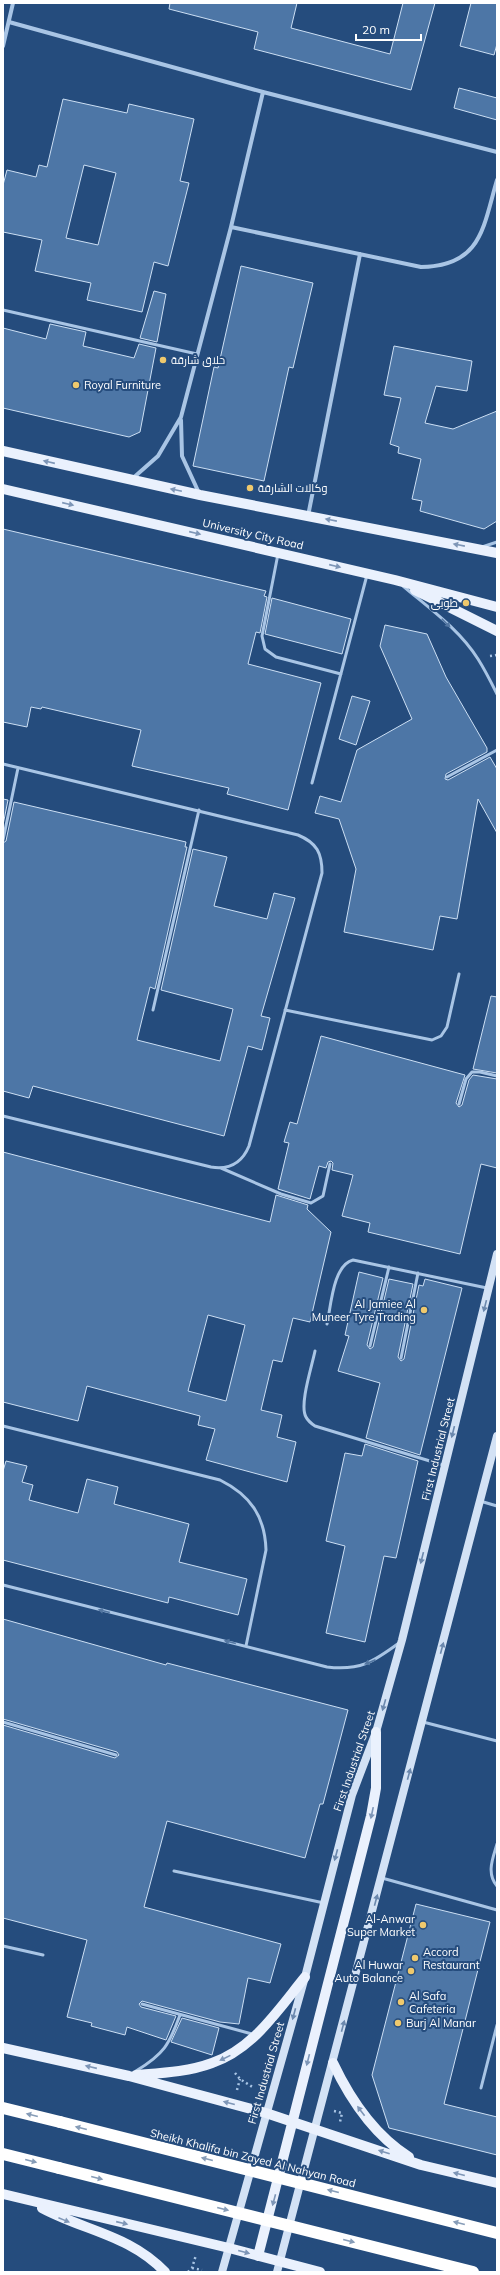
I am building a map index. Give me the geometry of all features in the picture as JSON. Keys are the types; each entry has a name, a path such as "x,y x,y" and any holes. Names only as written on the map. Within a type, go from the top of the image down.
{"highway":[{"name":"Sheikh Khalifa bin Zayed Al Nahyan Road","path":"3,2108 497,2232"},
{"path":"3,2154 473,2272"}],"main road":[{"path":"3,451 200,495 497,553"},
{"name":"University City Road","path":"3,489 278,552 395,580 497,607"},
{"path":"477,548 497,550"},
{"path":"395,580 497,630"},
{"name":"First Industrial Street","path":"222,2272 305,1977 352,1795 376,1732 402,1640 497,1254"},
{"path":"277,2272 382,1878 497,1436"},
{"path":"258,2256 371,1816 376,1788 376,1732"},
{"path":"129,2076 180,2070 211,2064 240,2049 256,2035 305,1977"},
{"path":"3,2048 129,2076 266,2113 421,2165 497,2183"},
{"path":"333,2063 343,2084 368,2121 402,2152 421,2165"},
{"path":"3,2194 30,2202 229,2248 320,2272"},
{"path":"30,2202 61,2218 106,2234 138,2249 152,2259 165,2272"}],"street":[{"path":"3,46 13,3"},
{"path":"9,22 263,92 497,152"},
{"path":"200,495 182,456 181,417 231,228 263,92"},
{"path":"231,228 421,267 438,267 455,261 469,251 480,238 497,180"},
{"path":"308,516 360,254"},
{"path":"130,480 158,456 181,417"}],"lane":[{"path":"3,310 197,354"},
{"path":"477,548 497,542"},
{"path":"278,552 262,636 265,649 276,657 341,674"},
{"path":"312,783 368,574"},
{"path":"395,580 438,615 459,635 477,658 497,694"},
{"path":"447,777 497,750"},
{"path":"3,764 298,835 310,840 318,850 322,861 322,873 249,1146 245,1155 238,1162 221,1168"},
{"path":"3,840 18,768"},
{"path":"153,1010 199,810"},
{"path":"285,1010 432,1040 442,1036 447,1027 459,974"},
{"path":"459,1104 466,1079 472,1072 480,1072 497,1076"},
{"path":"3,1116 221,1168 281,1194 311,1203 323,1196 330,1164"},
{"path":"327,1324 338,1272 344,1264 358,1260 489,1288"},
{"path":"370,1346 389,1267"},
{"path":"401,1358 418,1273"},
{"path":"316,1351 304,1404 306,1417 310,1422 315,1426 445,1466"},
{"path":"3,1426 220,1480 246,1496 255,1507 262,1521 266,1535 266,1550 246,1646"},
{"path":"480,1502 497,1506"},
{"path":"3,1585 327,1667 344,1669 360,1666 376,1660 402,1640"},
{"path":"3,1722 116,1755"},
{"path":"423,1722 497,1741"},
{"path":"497,1844 491,1867 492,1878 497,1886"},
{"path":"174,1871 324,1903"},
{"path":"382,1878 497,1910"},
{"path":"3,1946 43,1955"},
{"path":"142,2004 256,2035"},
{"path":"129,2076 154,2060 166,2048 180,2015"},
{"path":"482,2088 497,2025"}],"path":[{"path":"235,2073 240,2079 254,2088"},
{"path":"237,2093 240,2079"},
{"path":"332,2111 342,2113 340,2123"},
{"path":"188,2272 192,2268 196,2255"},
{"path":"192,2268 202,2270"}],"building":[{"path":"170,3 297,3 291,28 390,54 403,3 435,3 411,90 254,49 258,32 169,9"},
{"path":"471,3 497,3 497,44 494,55 460,46"},
{"path":"459,88 497,98 497,120 454,108"},
{"path":"63,99 127,113 129,104 194,119 180,181 189,183 168,266 154,262 142,312 87,300 91,283 35,271 42,240 3,232 3,185 7,170 36,177 39,165 47,167","holes":["84,165 116,173 98,245 66,238"]},
{"path":"241,266 313,283 293,368 289,367 264,481 193,466 214,367 218,368"},
{"path":"154,291 166,294 157,342 140,338"},
{"name":"Royal Furniture","path":"50,324 86,332 83,346 134,358 139,344 156,348 140,432 129,437 3,408 3,328 46,339"},
{"path":"394,346 472,361 467,391 436,386 425,423 453,429 497,411 497,521 484,529 420,511 422,501 412,499 421,459 398,453 399,447 390,444 401,398 384,395"},
{"path":"3,529 266,591 264,596 267,597 260,633 256,632 248,664 321,683 288,810 227,794 229,788 132,766 141,730 42,707 41,709 31,707 27,727 3,722"},
{"path":"272,598 351,619 342,654 265,634"},
{"path":"385,625 427,634 446,677 487,748 487,752 446,774 445,779 448,780 490,757 497,769 497,833 478,799 457,919 440,916 433,950 344,932 356,869 339,819 315,813 320,796 341,802 357,750 412,719 380,646"},
{"path":"352,696 370,701 356,745 339,739"},
{"path":"3,799 8,800 3,825"},
{"path":"14,802 186,842 185,847 187,847 155,989 150,987 137,1040 220,1061 233,1009 161,990 193,849 227,857 214,906 267,919 274,893 295,898 261,1016 270,1018 262,1050 248,1046 224,1136 33,1086 29,1098 3,1091 3,843 6,841"},
{"path":"491,996 497,997 497,1073 473,1069"},
{"path":"321,1036 465,1075 456,1103 459,1107 462,1105 469,1080 473,1075 497,1079 497,1168 481,1164 460,1254 368,1232 370,1223 342,1216 353,1175 332,1170 333,1163 331,1161 328,1162 326,1168 319,1166 310,1199 278,1189 289,1143 284,1142 290,1122 297,1124"},
{"path":"3,1152 270,1222 276,1195 308,1205 307,1209 331,1232 310,1322 293,1318 282,1362 273,1360 261,1410 282,1415 277,1437 296,1442 287,1482 206,1460 215,1429 198,1425 200,1416 87,1386 78,1421 3,1402","holes":["208,1315 245,1325 226,1401 188,1391"]},
{"path":"359,1272 383,1278 367,1345 370,1349 373,1347 389,1279 413,1284 398,1357 401,1361 404,1359 419,1285 423,1286 425,1279 462,1288 420,1455 366,1438 380,1383 338,1371 349,1336 345,1335"},
{"path":"365,1444 418,1461 396,1558 384,1556 365,1642 326,1633 345,1546 326,1541 345,1453 362,1456"},
{"path":"6,1461 27,1466 22,1482 33,1485 29,1500 78,1513 87,1479 118,1487 114,1504 189,1524 179,1562 247,1579 238,1615 169,1597 168,1603 3,1560 3,1471"},
{"path":"3,1619 166,1665 167,1663 348,1710 323,1804 320,1804 305,1858 167,1821 144,1907 281,1944 270,1983 248,1978 239,2024 220,2022 142,2001 139,2004 141,2007 176,2016 166,2040 127,2027 125,2035 91,2026 92,2023 67,2017 87,1940 3,1918 3,1725 115,1758 119,1755 117,1752 3,1719"},
{"path":"416,1904 490,1922 444,2104 497,2117 497,2155 389,2128 372,2075"},
{"path":"182,2018 219,2028 212,2055 171,2042"}],"place":[{"name":"حلاق شارقة","path":"163,360"},
{"name":"Royal Furniture","path":"76,385"},
{"name":"وكالات الشارقة","path":"250,488"},
{"name":"طوبى","path":"466,603"},
{"name":"Al Jamiee Al Muneer Tyre Trading","path":"424,1310"},
{"name":"Al-Anwar Super Market","path":"423,1925"},
{"name":"Accord Restaurant","path":"415,1958"},
{"name":"Al Huwar Auto Balance","path":"411,1971"},
{"name":"Al Safa Cafeteria","path":"401,2002"},
{"name":"Burj Al Manar","path":"398,2023"}]}
